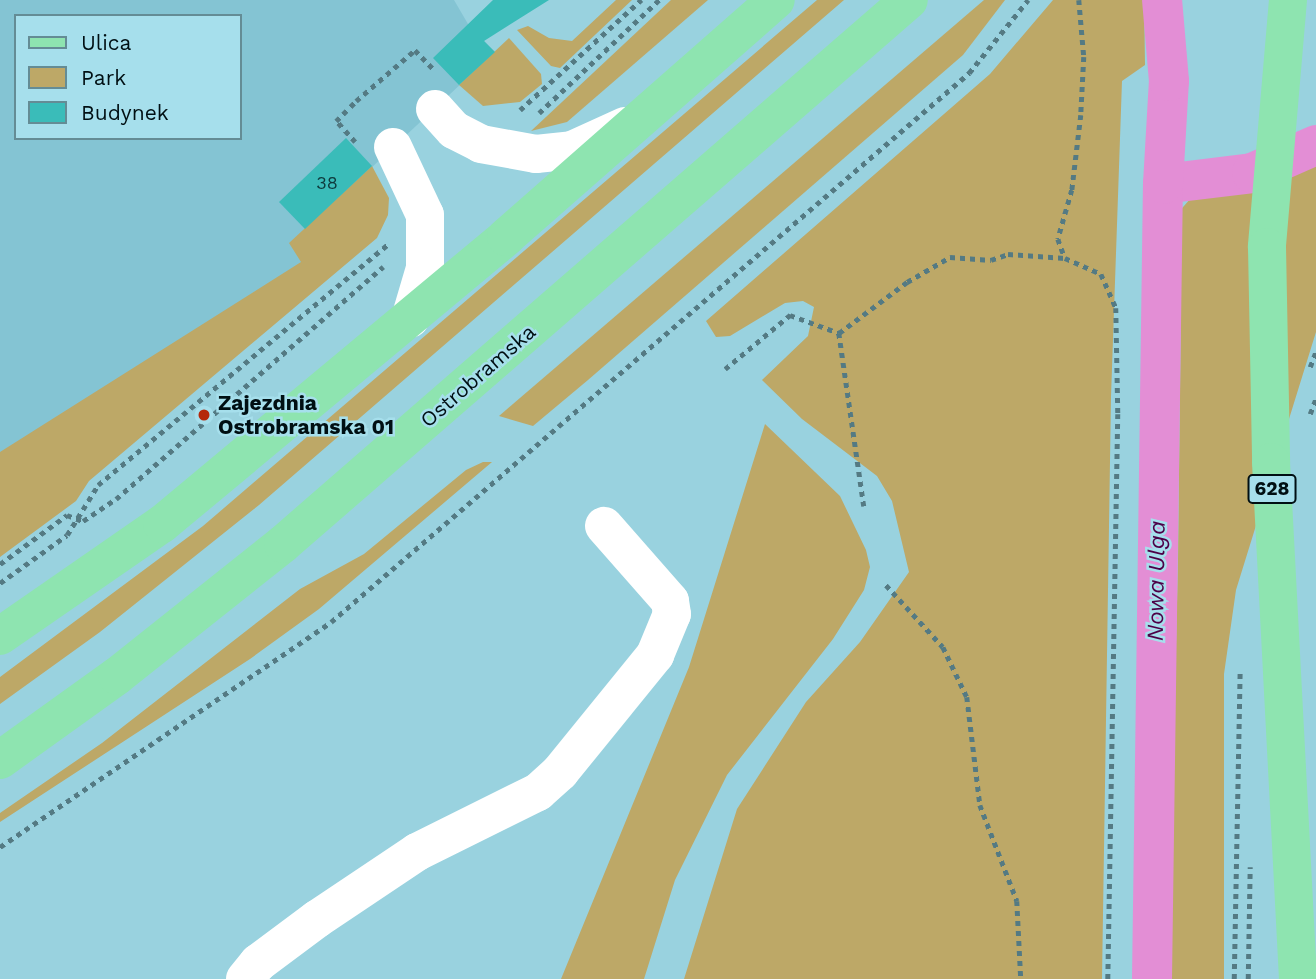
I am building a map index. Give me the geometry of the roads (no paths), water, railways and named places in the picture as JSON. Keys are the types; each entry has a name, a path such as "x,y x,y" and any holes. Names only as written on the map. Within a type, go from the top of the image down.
{"main road":[{"path":"0,636 162,524 410,318 776,0"},
{"name":"628","path":"1288,0 1267,247 1271,462 1298,979"},
{"name":"Ostrobramska","path":"0,760 117,676 283,544 909,1"}],"lane":[{"path":"436,91 454,130 481,144 536,154 584,146 645,114"},
{"path":"376,147 425,215 425,268 410,318"},
{"path":"245,979 258,963 317,919 417,852 538,792 560,772 655,654 672,614 670,601 604,526"}],"waterway":[{"name":"Nowa Ulga","path":"1152,979 1163,184 1169,81 1162,0"},
{"path":"1163,184 1252,173 1316,145"}],"place":[{"name":"Zajezdnia Ostrobramska 01","path":"204,415"}]}
